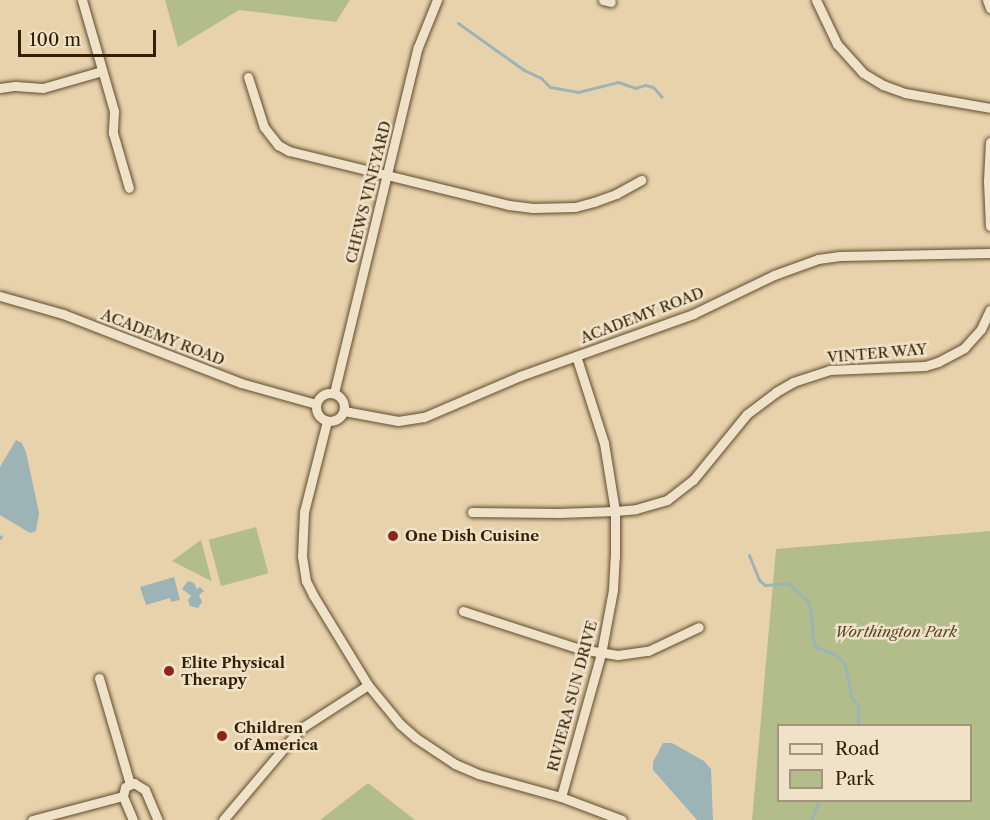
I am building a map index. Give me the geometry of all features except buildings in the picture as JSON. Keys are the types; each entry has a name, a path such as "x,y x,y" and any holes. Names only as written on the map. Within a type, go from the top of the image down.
{"street":[{"path":"82,0 114,111 113,133 129,188"},
{"name":"CHEWS VINEYARD","path":"334,393 418,47 437,0"},
{"path":"816,0 837,44 863,73 883,85 905,93 990,108"},
{"path":"987,0 990,8"},
{"path":"0,88 15,86 43,88 102,71"},
{"path":"248,77 264,127 278,145 289,151 509,205 555,208 594,202 616,194 641,180"},
{"path":"990,142 990,226"},
{"name":"ACADEMY ROAD","path":"344,411 383,420 410,420 519,376 684,318 774,275 818,260 840,256 990,253"},
{"name":"ACADEMY ROAD","path":"0,296 63,314 241,383 316,404"},
{"name":"VINTER WAY","path":"472,512 559,513 615,511 652,506 680,492 747,414 784,387 829,370 925,366 938,362 951,357 968,344 981,329 990,310"},
{"name":"RIVIERA SUN DRIVE","path":"561,797 602,654 613,590 615,511 604,444 576,356"},
{"path":"334,393 342,398 344,411 336,420 327,421 317,413 316,404 321,396 334,393"},
{"path":"327,421 304,512 302,556 306,580 313,595 368,685 400,724 436,753 478,774 561,797 622,820"},
{"path":"463,611 602,654 618,655 648,651 699,627"},
{"path":"99,678 130,784"},
{"path":"223,820 300,729 368,685"},
{"path":"133,820 123,796 125,788 130,784 142,786 158,820"},
{"path":"32,820 123,796"}],"green space":[{"path":"165,0 350,0 336,22 239,10 178,47"},
{"path":"256,527 268,573 221,586 209,540"},
{"name":"Worthington Park","path":"990,531 990,820 752,820 776,549"},
{"path":"201,540 212,581 172,561"},
{"path":"368,783 415,820 320,820"}],"water":[{"path":"16,440 22,443 26,452 39,513 36,531 30,533 0,515 0,467"},
{"path":"174,577 180,600 171,602 170,598 146,605 140,587"},
{"path":"188,581 194,583 197,589 200,587 204,591 199,595 202,602 198,608 190,606 188,600 191,596 182,589"},
{"path":"663,743 672,743 704,761 711,769 713,820 697,820 653,770 653,762"}],"waterway":[{"path":"458,23 524,70 541,78 550,87 578,92 618,82 635,88 645,85 653,87 662,97"},
{"path":"749,555 759,580 765,585 788,583 807,600 811,611 813,640 816,647 836,655 845,664 851,696 858,706 858,724"},
{"path":"811,820 818,802"}],"place":[{"name":"One Dish Cuisine","path":"393,536"},
{"name":"Elite Physical Therapy","path":"169,671"},
{"name":"Children of America","path":"222,736"}]}
